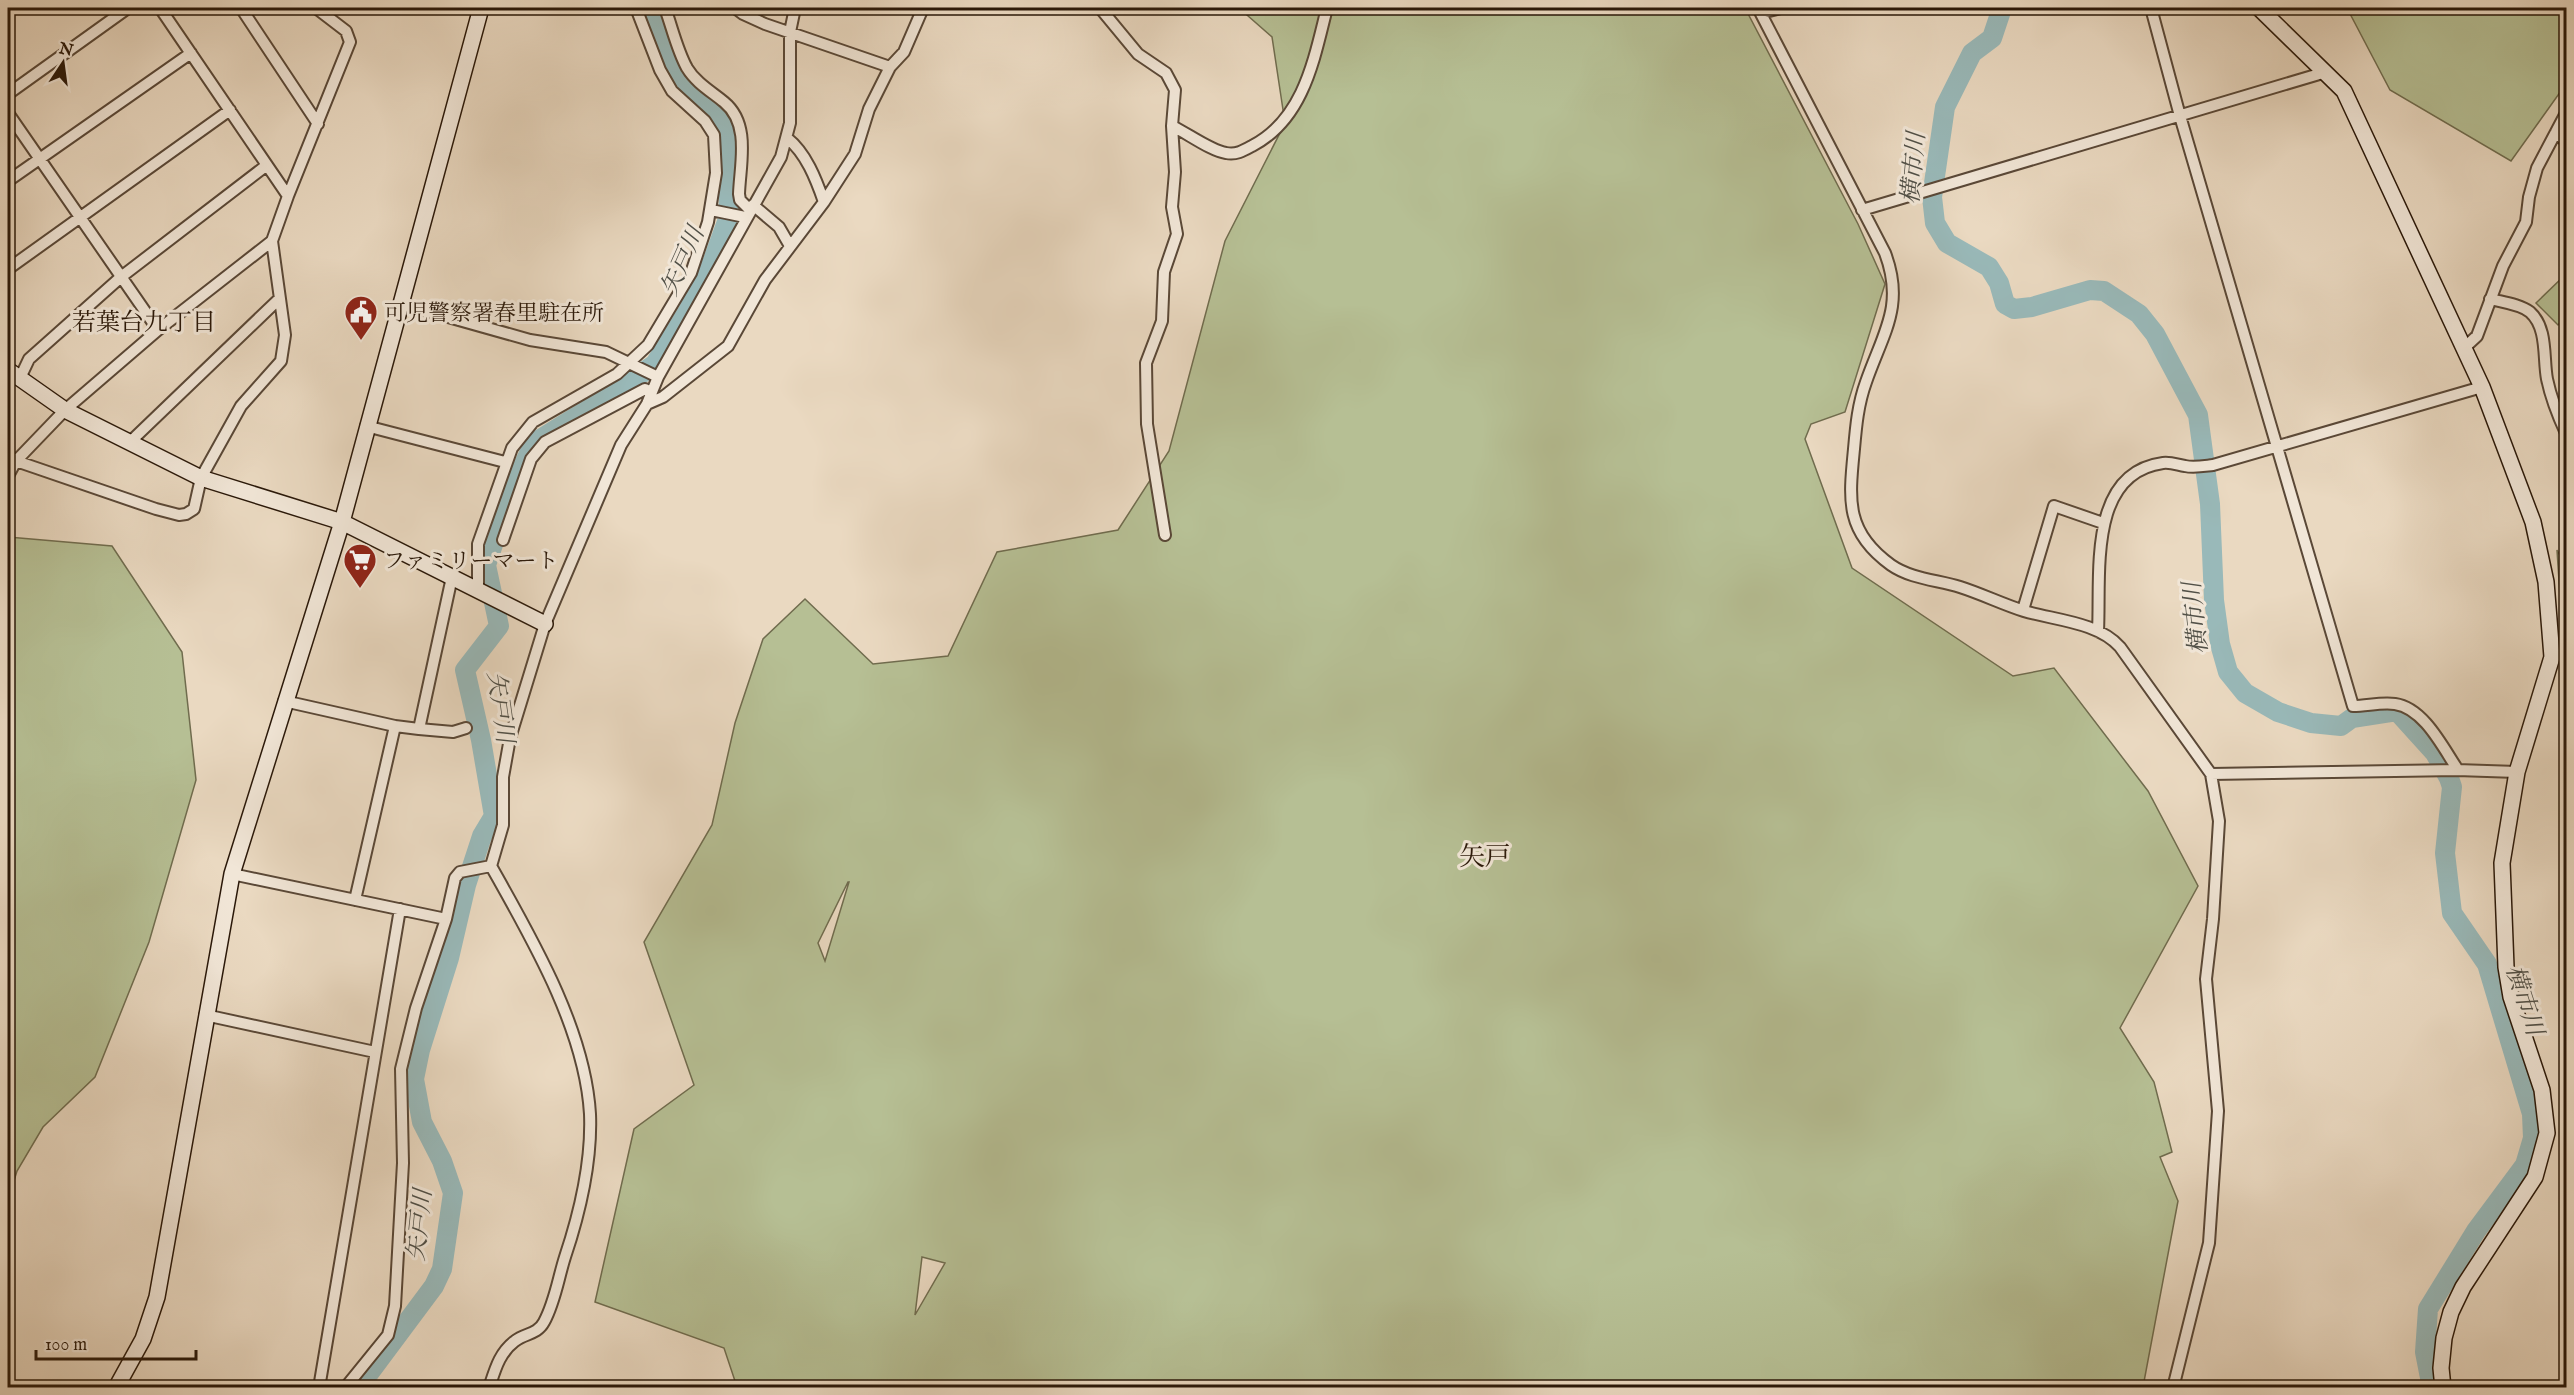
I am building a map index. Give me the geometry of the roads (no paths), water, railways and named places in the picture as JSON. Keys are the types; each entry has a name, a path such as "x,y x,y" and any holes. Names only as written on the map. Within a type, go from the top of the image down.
{"street":[{"path":"8,94 128,8"},
{"path":"160,8 288,196"},
{"path":"241,8 318,124"},
{"path":"12,458 179,515 186,514 194,508 201,478 242,406 282,361 285,335 272,241 350,42 346,31 316,8"},
{"path":"116,1388 143,1340 157,1298 205,1015 232,874 284,701 342,522 366,426 402,304 481,8"},
{"path":"478,591 478,544 505,462 516,440 533,422 617,374 656,337 691,273 711,210 716,173 714,135 705,121 672,91 660,70 636,8"},
{"path":"665,8 687,67 704,87 727,104 740,126 742,136 740,200 749,211 778,227 790,246"},
{"path":"735,8 743,14 790,32 890,67"},
{"path":"489,1388 499,1357 516,1340 535,1333 544,1323 557,1290 581,1199 587,1166 590,1114 582,1069 568,1021 539,957 491,866 503,825 502,777 510,738 545,624 621,445 647,404 658,377 781,156 788,138 790,32 795,8"},
{"path":"647,404 663,397 728,346 765,280 824,202 855,154 869,109 890,67 903,52 923,8"},
{"path":"1100,8 1138,54 1166,73 1175,90 1172,126 1175,172 1173,207 1177,234 1164,272 1162,321 1146,363 1147,424 1164,535"},
{"path":"1172,126 1223,153 1237,154 1262,141 1299,99 1308,77 1327,8"},
{"path":"1781,8 1759,10 1890,268 1894,300 1890,322 1860,402 1849,491 1854,521 1865,541 1878,556 1898,570 1960,587 2023,610 2109,636 2120,647 2211,774 2219,821 2213,919 2206,979 2218,1111 2212,1219 2210,1243 2173,1388"},
{"path":"2151,8 2276,448 2353,706 2393,704 2414,712 2436,737 2457,770"},
{"path":"2259,8 2344,91 2482,387 2533,522 2546,582 2552,657 2517,772 2502,863 2506,967 2511,997 2542,1090 2547,1132 2535,1177 2463,1287 2451,1312 2443,1348 2441,1368 2443,1388"},
{"path":"8,181 191,53"},
{"path":"1862,210 2326,72"},
{"path":"8,269 230,110"},
{"path":"8,113 158,330"},
{"path":"2463,349 2478,336 2490,299 2526,222 2529,197 2537,168 2566,113"},
{"path":"2556,132 2566,142"},
{"path":"788,138 795,144 807,163 824,202"},
{"path":"267,165 121,277 14,374 65,410 201,478 342,522 545,624"},
{"path":"711,210 749,211"},
{"path":"8,476 12,458 65,410 158,330 272,241"},
{"path":"130,442 279,299"},
{"path":"2490,299 2527,310 2536,318 2541,331 2547,379 2562,410 2566,433"},
{"path":"402,304 530,340 606,352 658,377"},
{"path":"2098,631 2103,523 2114,494 2130,476 2164,462 2187,467 2213,465 2482,387"},
{"path":"503,540 531,459 545,442 645,389 651,392"},
{"path":"366,426 505,462"},
{"path":"2023,610 2054,506 2103,523"},
{"path":"418,729 452,578"},
{"path":"284,701 395,726 453,732 466,729"},
{"path":"356,900 395,726"},
{"path":"2211,774 2431,770 2517,772"},
{"path":"345,1388 388,1335 395,1306 403,1163 401,1069 416,1008 446,919 455,878 460,872 491,866"},
{"path":"232,874 446,919"},
{"path":"319,1388 400,909"},
{"path":"205,1015 375,1052"}],"waterway":[{"name":"矢戸川","path":"358,1388 434,1286 442,1269 453,1193 442,1161 422,1122 414,1079 420,1050 449,958 466,885 482,836 494,816 481,740 465,670 499,626 486,565 512,489 534,443 611,395 655,364 688,311 712,263 728,219 731,145 724,121 680,82 651,8"},
{"name":"横市川","path":"2002,8 1992,38 1972,53 1945,107 1932,197 1935,223 1947,243 1989,267 1999,283 2005,304 2014,309 2032,307 2090,290 2104,291 2139,314 2155,334 2198,415 2210,504 2214,600 2220,644 2228,672 2245,693 2278,712 2311,723 2341,726 2352,718 2397,711 2435,753 2452,787 2445,853 2452,913 2487,964 2532,1114 2533,1138 2525,1165 2476,1231 2428,1309 2425,1352 2432,1388"}],"place":[{"name":"可児警察署春里駐在所","path":"361,341"},
{"name":"ファミリーマート","path":"360,589"}],"district":[{"name":"若葉台九丁目","path":"144,322"},
{"name":"矢戸","path":"1485,856"}]}
